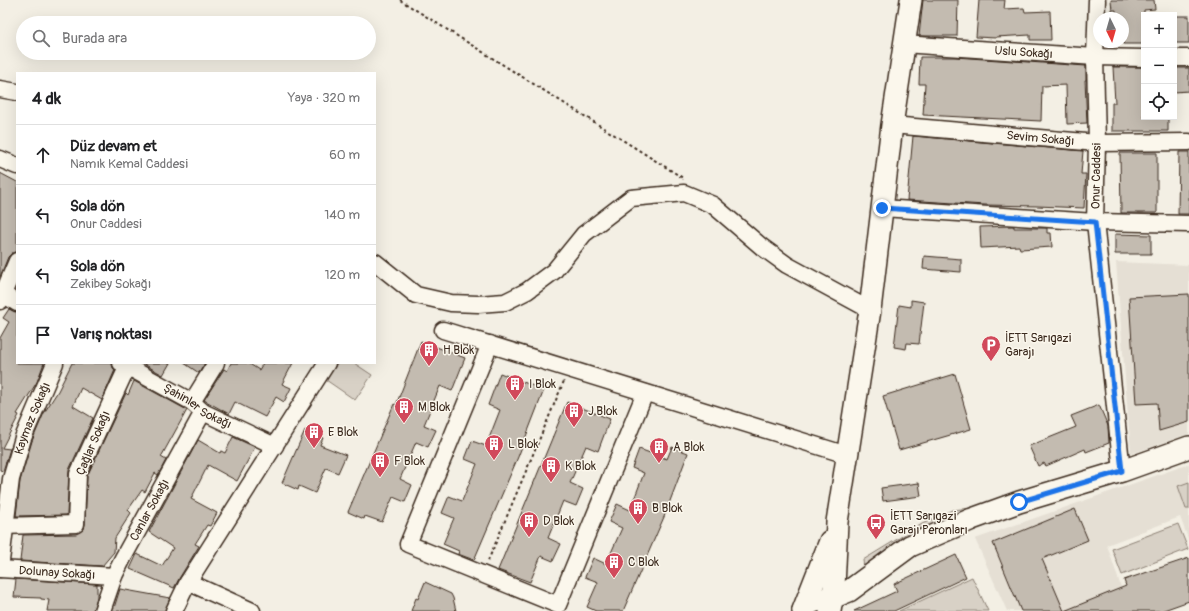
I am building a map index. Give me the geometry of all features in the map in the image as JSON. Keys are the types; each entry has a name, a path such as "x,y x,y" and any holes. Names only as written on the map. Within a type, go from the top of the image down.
{"main road":[{"path":"822,608 870,310 892,125 903,44 911,0"},
{"path":"822,608 850,591 910,546 972,519 1019,502 1122,471 1189,447"},
{"path":"822,608 837,522"}],"street":[{"name":"Onur Caddesi","path":"1097,0 1095,57 1097,142 1095,222 1122,471"},
{"name":"Uslu Sokağı","path":"903,44 1095,57 1141,58"},
{"path":"1177,58 1189,58"},
{"path":"0,89 16,92"},
{"name":"Sevim Sokağı","path":"892,125 1097,142 1189,142"},
{"path":"0,159 16,166"},
{"path":"376,263 416,295 451,303 505,302 527,291 554,271 584,234 631,198 684,193 713,205 762,247 787,265 870,310"},
{"path":"882,208 1095,222 1189,224"},
{"path":"5,298 16,263"},
{"path":"443,330 847,455"},
{"path":"490,344 408,544 558,605 645,393"},
{"name":"Kaymaz Sokağı","path":"0,569 5,479 55,364"},
{"name":"Şahinler Sokağı","path":"126,364 197,407 275,446"},
{"name":"Çağlar Sokağı","path":"2,526 76,524 78,474 126,364"},
{"name":"Canlar Sokağı","path":"102,611 114,576 197,407 216,364"},
{"path":"174,611 188,582 327,364"},
{"name":"Dolunay Sokağı","path":"0,569 114,576"},
{"path":"188,582 226,606 252,611"}],"path":[{"path":"400,0 683,178 684,193"},
{"path":"482,574 569,369"}],"shaded area":[{"path":"1116,262 1189,265 1189,434 1131,454"},
{"path":"336,364 356,364 372,375 355,400 326,380"},
{"path":"1189,464 1189,541 1180,517 1107,545 1129,611 1007,611 975,539"},
{"path":"1189,482 1189,509 1186,509 1178,486"},
{"path":"971,508 925,530 864,569 863,560 922,524 952,510"},
{"path":"1178,524 1188,549 1122,575 1112,549"},
{"path":"972,577 988,611 899,611"}],"building":[{"path":"923,0 958,0 957,36 919,36"},
{"path":"979,0 1005,0 1004,9 1024,8 1025,12 1050,11 1051,40 1030,40 1030,35 996,38 976,37"},
{"path":"1111,0 1154,0 1155,9 1144,10 1144,12 1141,12 1141,44 1129,44 1129,12 1116,12 1116,10 1112,10"},
{"path":"1177,16 1189,16 1189,43 1177,43"},
{"path":"920,57 955,57 1086,66 1085,80 1087,123 1067,124 1066,85 1042,86 1041,121 923,115 925,84 919,84"},
{"path":"1113,67 1141,67 1141,120 1168,120 1168,131 1112,131 1112,103 1115,103"},
{"path":"1177,68 1189,68 1189,91 1177,92"},
{"path":"913,136 1083,151 1081,174 1086,174 1084,208 985,205 907,200"},
{"path":"1179,152 1189,152 1189,214 1178,214"},
{"path":"1120,153 1157,153 1157,213 1121,213"},
{"path":"0,173 16,181 16,252 12,253 8,257 0,277"},
{"path":"1014,226 1014,228 1047,228 1047,233 1051,233 1052,247 1020,249 1019,246 981,248 980,227"},
{"path":"1115,234 1151,235 1151,254 1115,254"},
{"path":"924,256 961,259 961,272 923,269"},
{"path":"1189,294 1189,422 1159,431 1157,403 1136,404 1129,297"},
{"path":"911,300 924,302 919,344 907,343 906,349 894,347 899,305 911,307"},
{"path":"9,309 16,312 16,364 44,364 37,382 17,414 19,415 2,448 10,449 3,471 0,470 0,338 9,322 3,318"},
{"path":"421,341 465,358 452,391 440,386 424,425 436,430 428,447 416,442 400,479 412,485 405,502 393,497 382,522 365,516 364,519 348,512 394,404 396,405"},
{"path":"72,364 112,364 115,370 102,400 81,388 73,406 93,418 69,470 67,515 16,516 20,481 32,441 44,413 58,391"},
{"path":"144,364 169,364 163,375"},
{"path":"186,364 204,364 199,373"},
{"path":"230,364 250,364 259,370 262,364 292,364 282,384 291,388 284,402 276,397 265,417 235,402 229,414 204,400 224,369 227,371"},
{"path":"500,373 544,390 518,457 474,560 458,554 459,551 443,544 454,518 442,513 449,496 462,501 477,464 465,459 472,441 486,446 500,410 488,405"},
{"path":"955,374 971,429 899,450 883,396"},
{"path":"134,381 187,410 161,457 166,460 158,475 155,473 145,492 142,490 128,510 131,513 115,538 114,552 102,566 20,561 23,535 76,534 84,529 87,476 126,393 128,395"},
{"path":"567,402 610,419 598,451 586,446 570,483 583,489 576,506 563,501 548,538 561,544 553,561 541,556 530,582 498,570"},
{"path":"1099,405 1108,426 1109,443 1086,452 1085,449 1046,466 1044,463 1038,466 1029,446 1076,427 1071,416"},
{"path":"305,430 323,438 320,445 346,455 338,473 326,468 315,493 299,486 298,490 282,483"},
{"path":"233,437 255,447 237,481 208,465 191,499 217,513 210,526 207,525 195,544 199,546 174,588 130,569 137,554 162,566 173,548 149,532 198,440 220,453 221,451 225,453"},
{"path":"672,447 688,453 664,517 623,611 596,611 587,607 598,582 585,577 593,558 606,564 622,528 609,522 617,504 630,510 644,473 632,468 639,449 667,459"},
{"path":"919,483 921,496 883,501 881,488"},
{"path":"1075,509 1088,540 1042,559 1064,611 1021,611 993,543"},
{"path":"956,555 966,577 894,611 854,611 897,591 894,584"},
{"path":"1189,558 1189,601 1161,611 1064,611 1126,586 1124,580"},
{"path":"16,579 97,584 97,597 93,611 47,611 49,600 41,598 14,597"},
{"path":"425,582 451,594 456,611 411,611"},
{"path":"120,589 170,598 165,611 113,611"}],"place":[{"name":"İETT Sarıgazi Garajı","path":"991,362"},
{"name":"H Blok","path":"429,367"},
{"name":"I Blok","path":"515,401"},
{"name":"M Blok","path":"404,424"},
{"name":"J Blok","path":"574,428"},
{"name":"E Blok","path":"314,449"},
{"name":"L Blok","path":"494,461"},
{"name":"A Blok","path":"659,464"},
{"name":"F Blok","path":"380,478"},
{"name":"K Blok","path":"551,483"},
{"name":"B Blok","path":"638,525"},
{"name":"D Blok","path":"529,538"},
{"name":"İETT Sarıgazi Garajı Peronları","path":"876,540"},
{"name":"C Blok","path":"614,579"}],"route":[{"path":"882,208 1095,222 1122,471 1019,502"}]}
